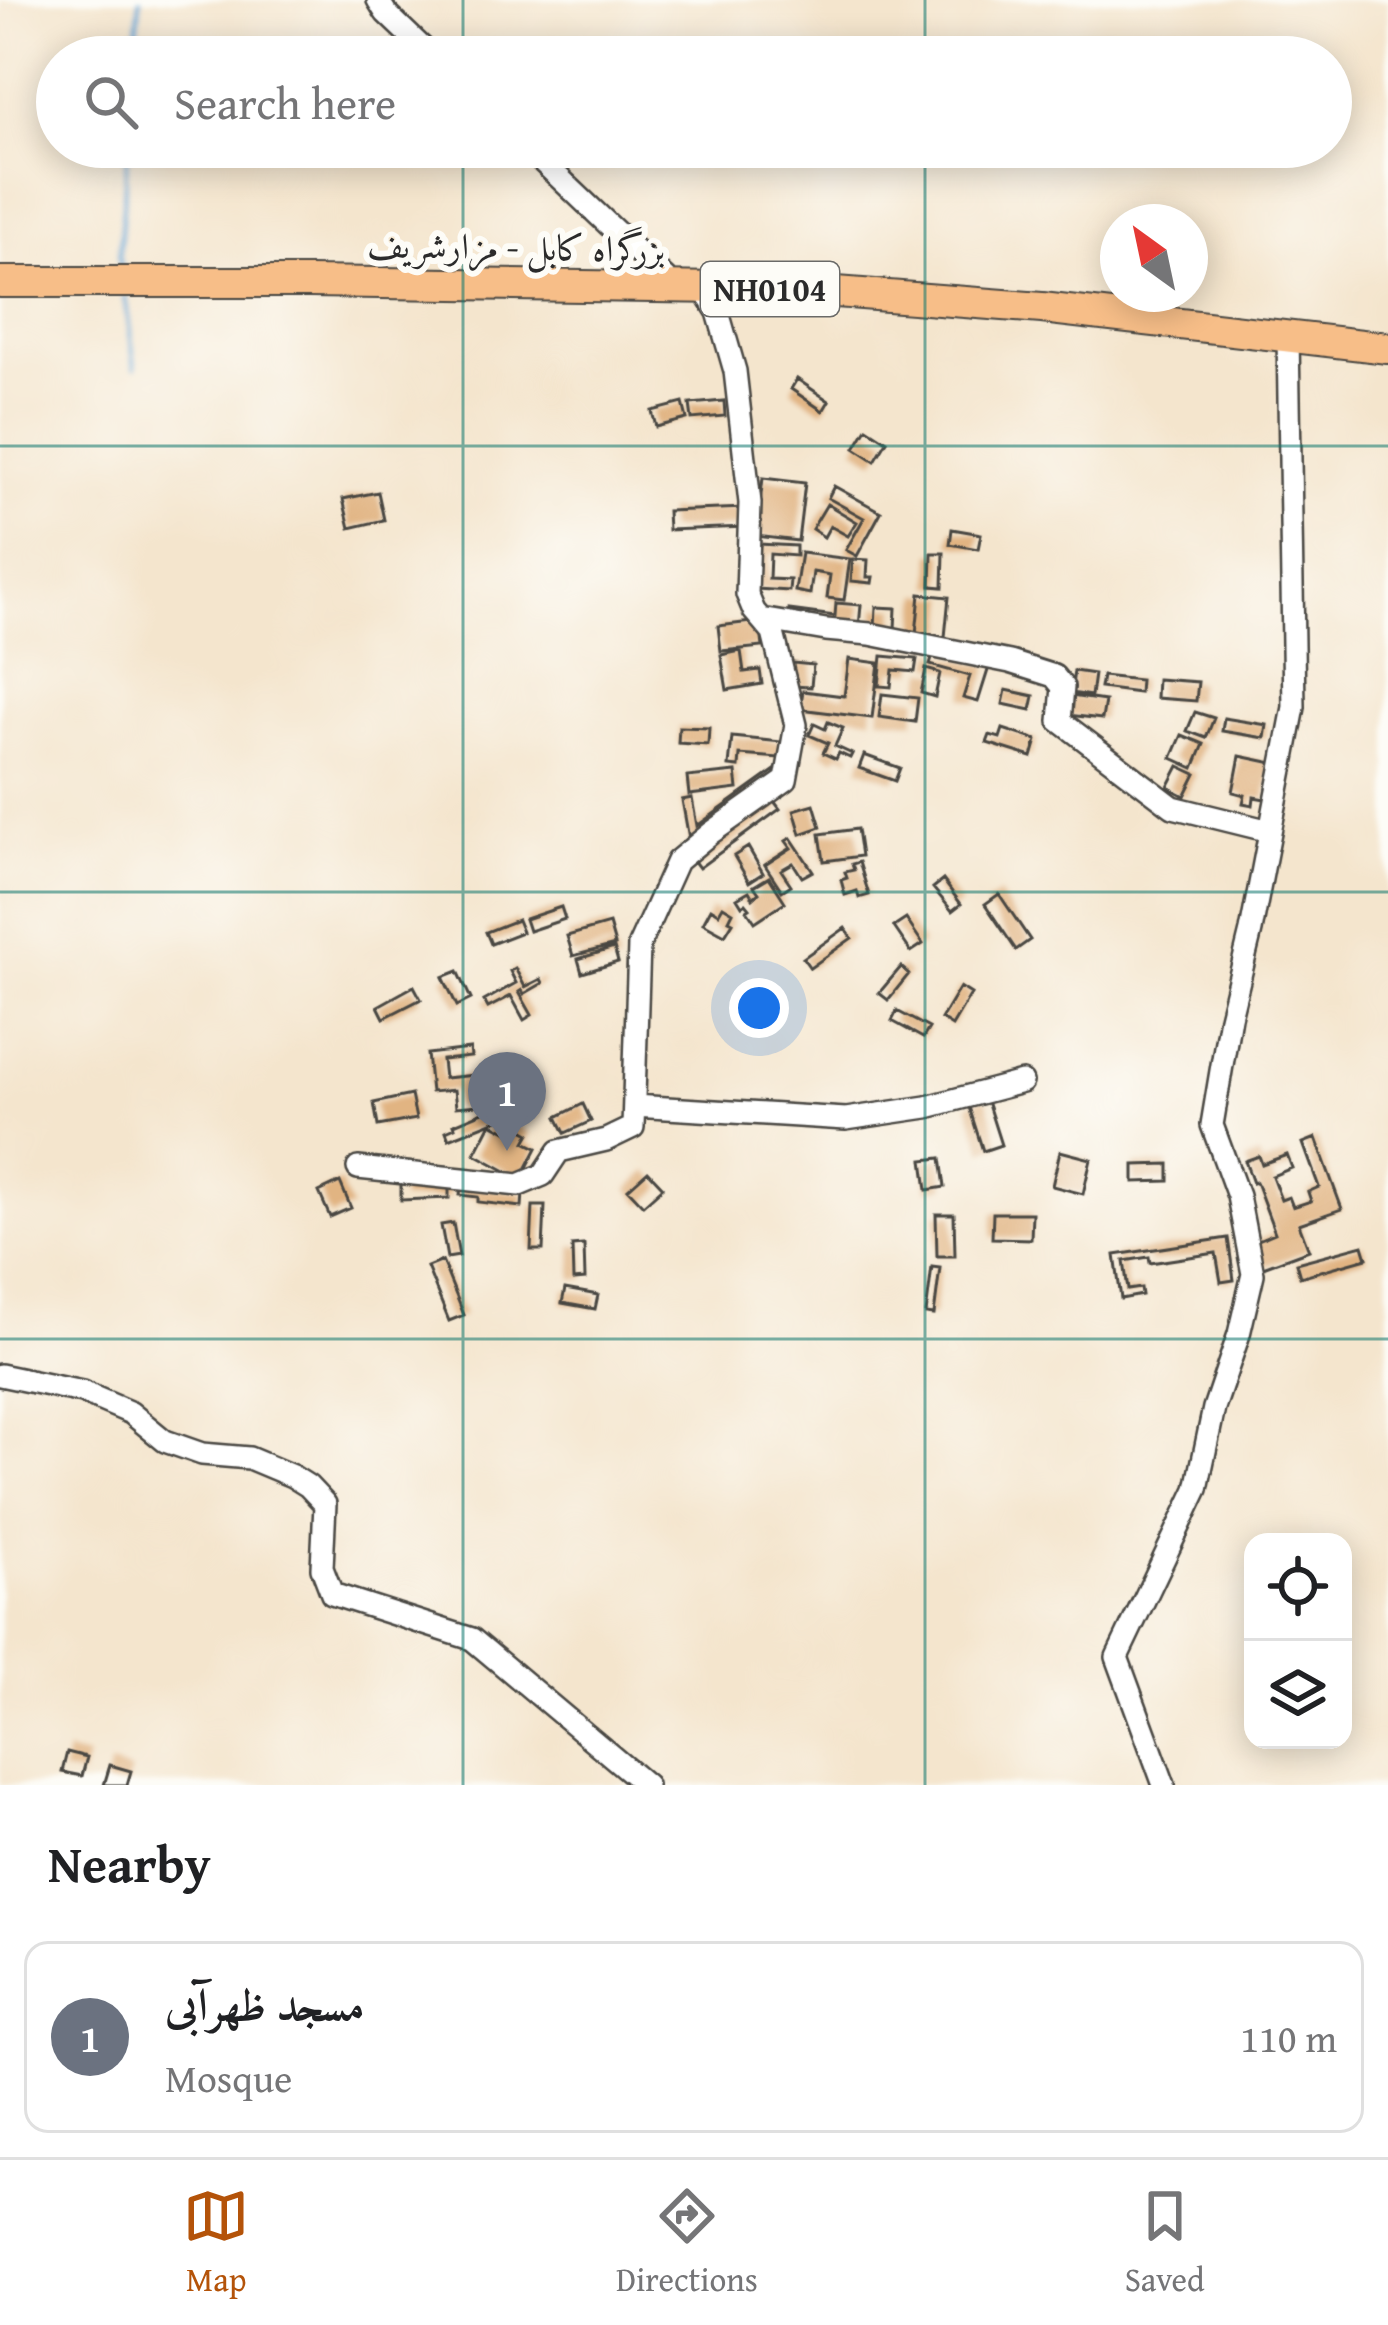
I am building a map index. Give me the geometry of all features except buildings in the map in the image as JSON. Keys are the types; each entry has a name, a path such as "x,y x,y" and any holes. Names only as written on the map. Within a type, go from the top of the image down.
{"highway":[{"name":"بزرگراه کابل - مزارشریف","path":"0,282 798,289 1042,308 1388,348"}],"street":[{"path":"378,0 410,36"},
{"path":"358,1168 519,1185 543,1175 559,1150 606,1140 633,1127 639,945 677,861 786,780 796,725 773,632 754,611 747,594 750,503 735,371 718,312 551,168"},
{"path":"1164,1785 1118,1657 1197,1489 1214,1408 1253,1274 1238,1196 1212,1125 1294,707 1288,336"},
{"path":"761,619 870,634 1010,662 1054,676 1063,687 1060,721 1173,807 1270,831"},
{"path":"634,1106 846,1119 927,1107 1022,1082"},
{"path":"0,1375 82,1392 131,1413 165,1441 202,1454 249,1458 292,1476 325,1504 322,1568 332,1594 472,1639 646,1785"}],"waterway":[{"path":"137,36 140,0"},
{"path":"122,273 119,257 126,168"},
{"path":"125,296 135,367"}],"place":[{"name":"مسجد ظهرآبی","path":"507,1151"}]}
